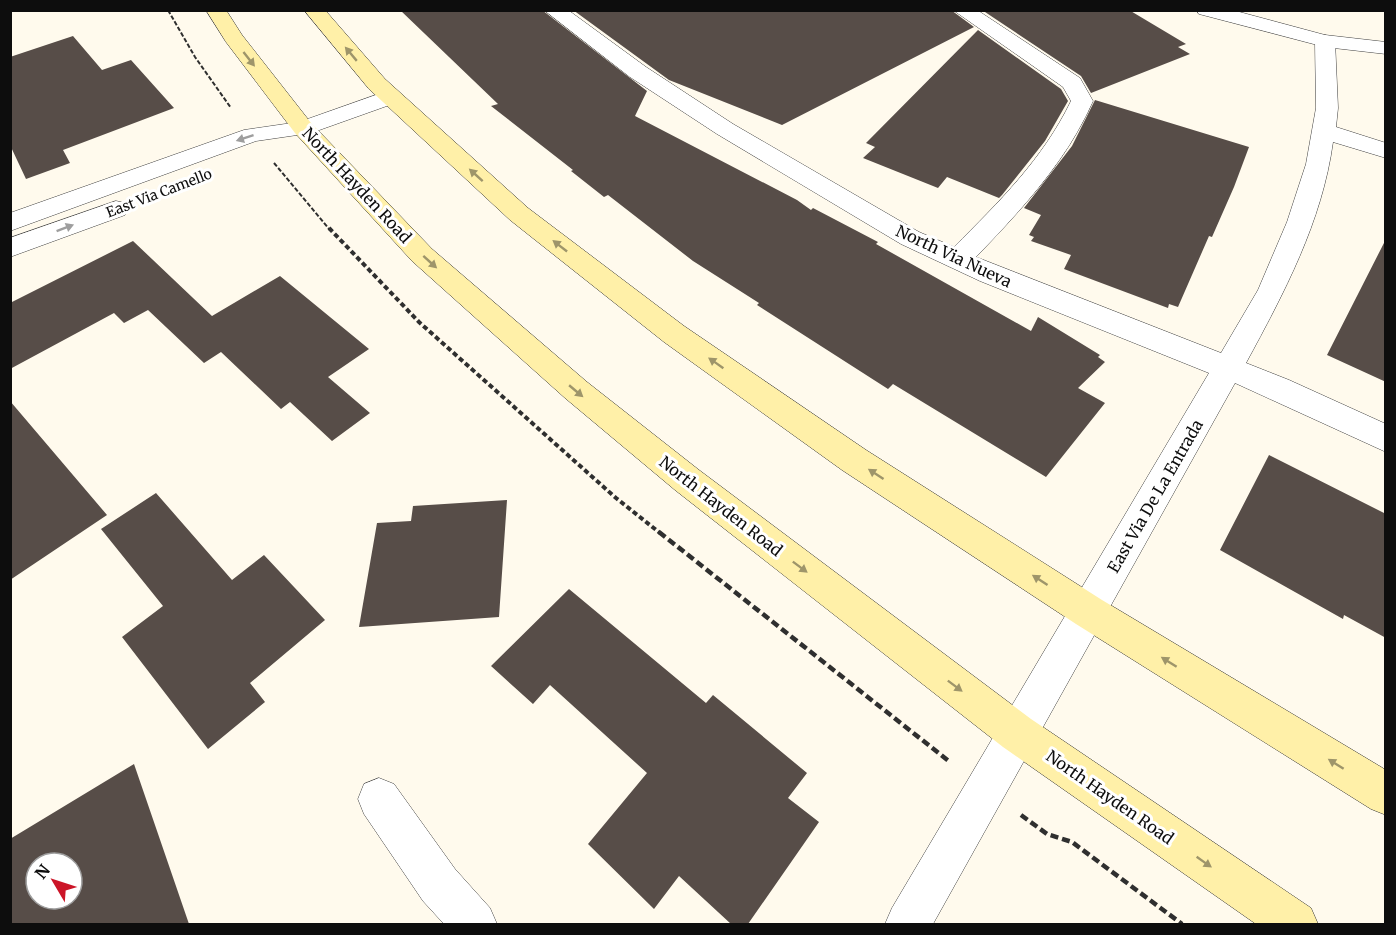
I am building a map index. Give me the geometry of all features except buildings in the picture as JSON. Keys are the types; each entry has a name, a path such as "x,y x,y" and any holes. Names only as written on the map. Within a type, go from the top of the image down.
{"main road":[{"name":"North Hayden Road","path":"216,10 232,38 303,128 422,255 576,390 687,480 1017,733 1295,924"},
{"path":"314,10 390,97 519,214 674,334 854,460 1089,612 1386,794"}],"street":[{"name":"North Via Nueva","path":"554,10 638,72 725,129 900,232 957,260 1278,388 1386,439"},
{"path":"957,260 1052,154 1075,119 1082,101 1072,83 963,10"},
{"path":"1206,10 1325,41 1386,48"},
{"name":"East Via De La Entrada","path":"908,924 1272,290 1300,222 1318,165 1327,108 1325,41"},
{"name":"East Via Camello","path":"10,223 252,135 303,128 390,97"},
{"name":"East Via Camello","path":"10,248 265,153 303,128"},
{"path":"1323,131 1386,151"},
{"path":"379,799 439,885 474,924"}],"path":[{"path":"1047,834 1072,842 1182,924"}]}
